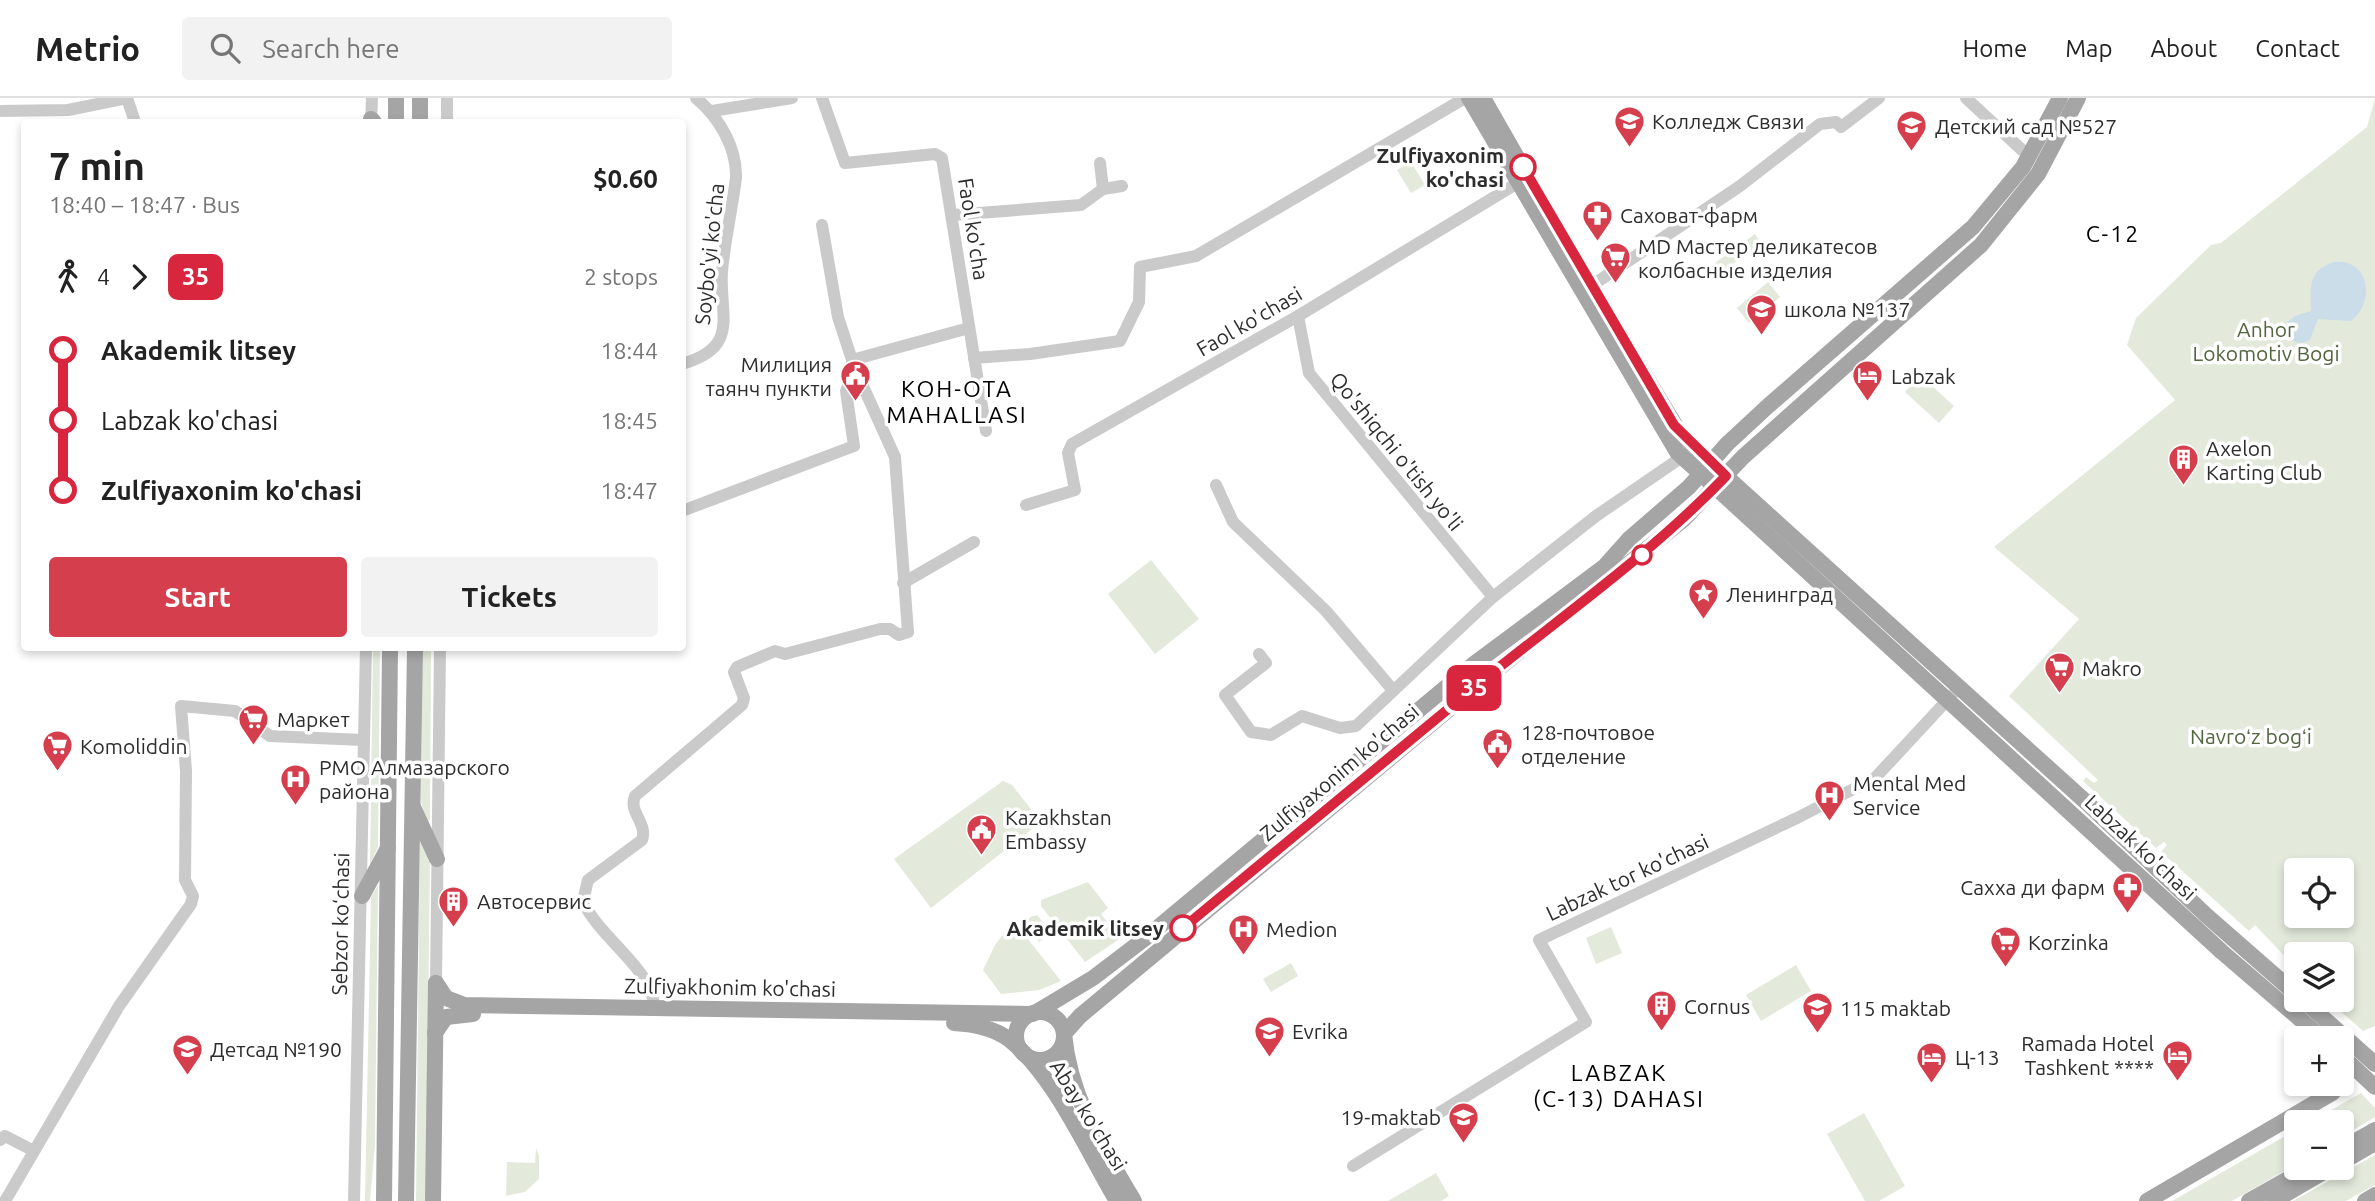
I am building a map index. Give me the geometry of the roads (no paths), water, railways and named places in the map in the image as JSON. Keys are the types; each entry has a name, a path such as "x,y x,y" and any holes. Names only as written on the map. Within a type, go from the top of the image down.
{"main road":[{"path":"396,98 396,119"},
{"name":"Labzak ko'chasi","path":"1467,98 1591,286 1674,425 1705,468 2081,808 2310,1026"},
{"name":"Labzak ko'chasi","path":"1483,98 1523,180 1670,442 1682,457 1705,468"},
{"name":"Zulfiyaxonim ko'chasi","path":"1033,1014 1093,978 1143,940 1474,664 1604,567 1768,406 1951,248 1990,208 2038,157 2060,98"},
{"name":"Zulfiyaxonim ko'chasi","path":"1064,1034 1080,1016 1133,970 1474,688 1684,519 1743,457 1963,262 2004,220 2038,157 2078,98"},
{"path":"1990,208 2004,220"},
{"path":"1951,248 1963,262"},
{"name":"Labzak ko'chasi","path":"1721,482 1737,506 1954,693"},
{"path":"1684,519 1707,504 1737,506"},
{"path":"384,1201 390,651"},
{"path":"406,1201 415,651"},
{"path":"389,720 413,719"},
{"path":"412,803 437,859"},
{"path":"362,896 389,846"},
{"name":"Labzak ko'chasi","path":"2202,922 2284,985"},
{"path":"433,1201 436,983"},
{"name":"Zulfiyakhonim ko'chasi","path":"436,983 446,998 464,1005 1033,1014"},
{"path":"2315,1012 2356,1055 2375,1087"},
{"name":"Zulfiyakhonim ko'chasi","path":"435,1033 446,1017 463,1014 894,1019 976,1026 1009,1039 1023,1053"},
{"path":"1033,1014 1054,1016 1064,1034 1060,1050 1054,1056 1038,1060 1023,1053 1019,1047 1017,1031 1020,1023 1033,1014"},
{"name":"Abay ko'chasi","path":"1064,1034 1070,1075 1086,1119 1134,1201"},
{"name":"Abay ko'chasi","path":"1023,1053 1054,1094 1116,1201"},
{"path":"2356,1055 2375,1064"},
{"path":"2147,1201 2332,1093 2344,1081 2356,1055"},
{"path":"2354,1142 2375,1130"},
{"path":"2354,1155 2375,1143"},
{"path":"377,1201 384,1177"},
{"path":"2249,1201 2286,1180"},
{"path":"2274,1201 2310,1180"},
{"path":"2365,1201 2375,1195"}],"street":[{"path":"0,111 68,110 127,98 134,119"},
{"path":"372,98 372,119"},
{"path":"447,98 447,119"},
{"name":"Soybo'yi ko'cha","path":"686,364 706,356 720,338 726,318 722,274 737,166 712,111 696,98"},
{"name":"Faol ko'cha","path":"822,98 845,163 940,156 953,215 986,431"},
{"path":"974,358 1030,354 1120,341 1139,302 1140,267 1196,256 1467,98"},
{"path":"1591,286 1740,186 1820,124 1836,122 1841,127 1879,98"},
{"path":"1966,98 2022,150 2038,157"},
{"path":"712,111 784,99"},
{"path":"1100,163 1103,189"},
{"name":"Faol ko'chasi","path":"1026,505 1075,490 1068,453 1072,444 1298,316 1523,180"},
{"path":"953,215 1081,205 1103,189 1122,186"},
{"path":"686,509 853,446 846,393 852,377 852,360 838,317 822,225"},
{"name":"Qo'shiqchi o'tish yo'li","path":"1298,316 1309,373 1493,597"},
{"path":"852,360 969,328"},
{"path":"654,1007 651,989 596,923 583,901 588,880 642,840 644,829 633,807 635,796 743,705 744,698 734,672 737,667 775,651 785,654 880,629 890,629 899,635 906,635 909,628 902,583 895,457 862,384 852,377"},
{"path":"1259,654 1266,663 1225,695 1251,732 1271,735 1302,716 1331,726 1349,728 1364,720 1392,690 1493,597 1596,516 1682,457"},
{"path":"1216,485 1233,522 1326,611 1392,690"},
{"path":"902,583 974,542"},
{"name":"Sebzor ko‘chasi","path":"354,1201 366,651"},
{"path":"436,983 440,651"},
{"name":"Labzak tor ko'chasi","path":"1353,1166 1586,1022 1539,940 1797,818 1875,778 1954,693"},
{"path":"5,1201 32,1150 119,1006 191,904 193,897 186,880 186,771 181,706 235,711 271,736 363,740"},
{"path":"0,1140 5,1136 32,1150"}],"water":[{"path":"2334,262 2356,267 2362,274 2366,294 2364,304 2351,321 2318,319 2310,340 2300,343 2295,341 2288,335 2288,322 2295,316 2311,311 2314,276"}],"place":[{"name":"Колледж Связи","path":"1629,148"},
{"name":"Детский сад №527","path":"1912,153"},
{"name":"Zulfiyaxonim ko'chasi","path":"1523,167"},
{"name":"Саховат-фарм","path":"1597,242"},
{"name":"MD Мастер деликатесов колбасные изделия","path":"1615,285"},
{"name":"школа №137","path":"1761,336"},
{"name":"Милиция таянч пункти","path":"855,403"},
{"name":"Labzak","path":"1868,403"},
{"name":"Axelon Karting Club","path":"2183,487"},
{"name":"Ленинград","path":"1703,621"},
{"name":"Makro","path":"2059,695"},
{"name":"Маркет","path":"254,746"},
{"name":"128-почтовое отделение","path":"1498,771"},
{"name":"Komoliddin","path":"57,773"},
{"name":"РМО Алмазарского района","path":"296,806"},
{"name":"Mental Med Service","path":"1830,822"},
{"name":"Kazakhstan Embassy","path":"982,856"},
{"name":"Сахха ди фарм","path":"2128,914"},
{"name":"Автосервис","path":"454,928"},
{"name":"Akademik litsey","path":"1183,928"},
{"name":"Medion","path":"1243,956"},
{"name":"Korzinka","path":"2005,969"},
{"name":"Cornus","path":"1661,1033"},
{"name":"115 maktab","path":"1817,1035"},
{"name":"Evrika","path":"1269,1058"},
{"name":"Детсад №190","path":"187,1076"},
{"name":"Ramada Hotel Tashkent ****","path":"2177,1082"},
{"name":"Ц-13","path":"1932,1084"},
{"name":"19-maktab","path":"1464,1144"}],"district":[{"name":"C-12","path":"2113,233"},
{"name":"KOH-OTA MAHALLASI","path":"957,401"},
{"name":"LABZAK (C-13) DAHASI","path":"1619,1085"}],"park label":[{"name":"Anhor Lokomotiv Bogi","path":"2266,341"},
{"name":"Navroʻz bogʻi","path":"2251,736"}]}
